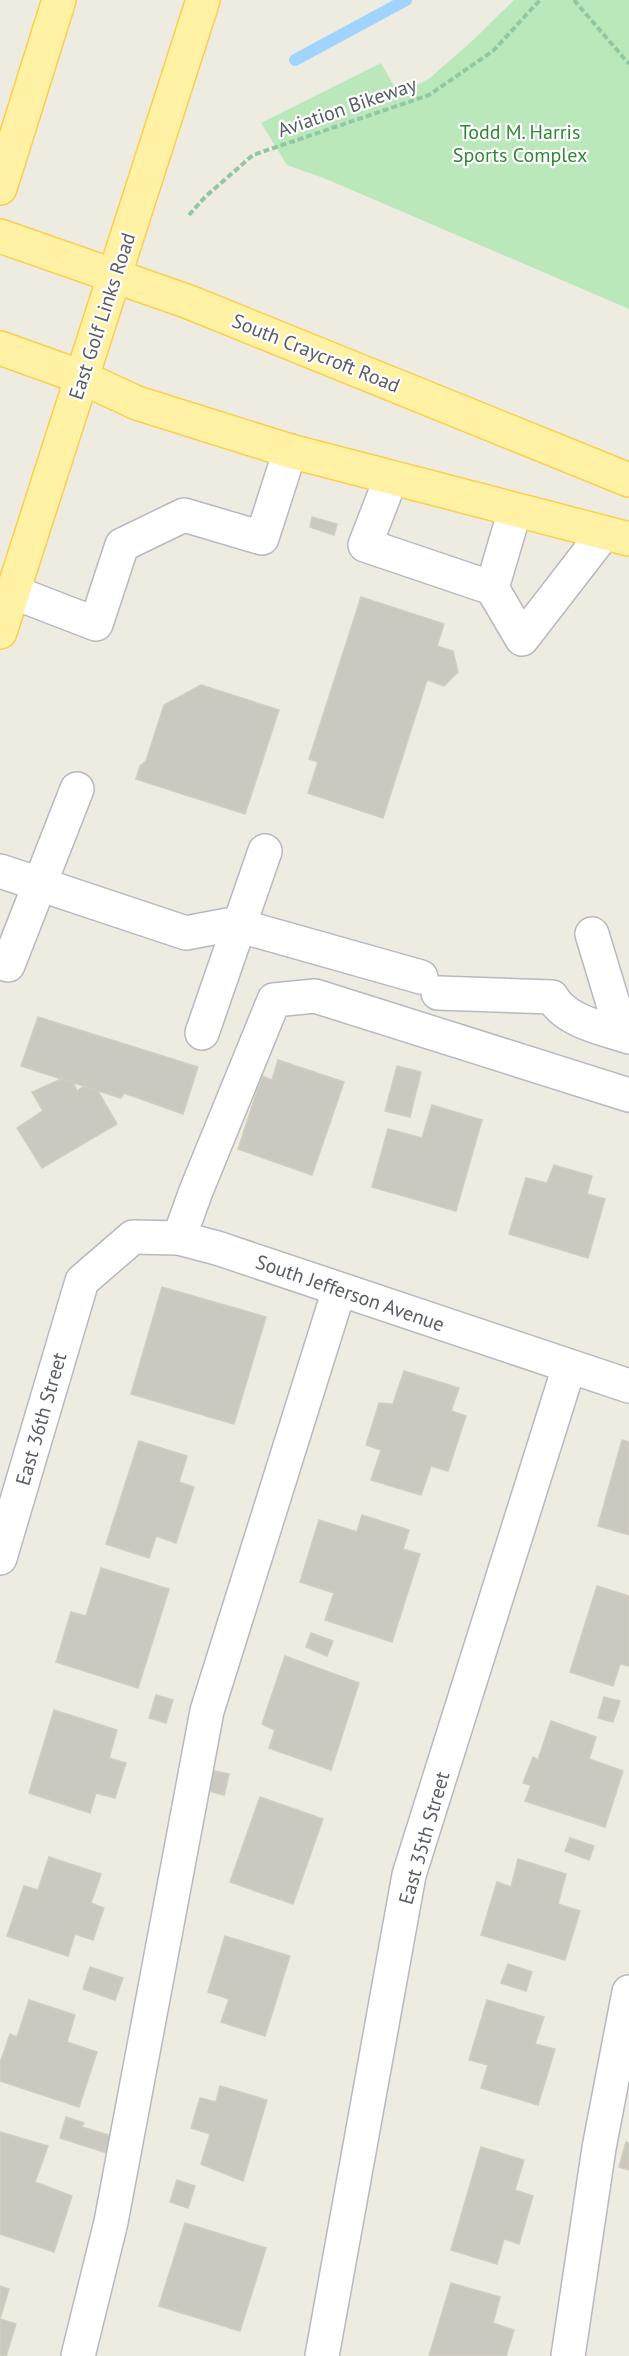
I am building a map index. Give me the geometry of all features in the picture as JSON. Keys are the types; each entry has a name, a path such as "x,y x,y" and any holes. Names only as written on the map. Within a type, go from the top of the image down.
{"main road":[{"path":"0,188 59,0"},
{"name":"East Golf Links Road","path":"0,632 203,0"},
{"name":"South Craycroft Road","path":"0,236 189,302 629,480"},
{"path":"0,348 81,377 136,403 290,451 616,536"}],"street":[{"path":"13,592 96,624 122,545 184,515 262,538 290,451"},
{"path":"391,478 364,545 492,588 522,639 616,536"},
{"path":"492,588 515,510"},
{"path":"8,964 77,789"},
{"path":"201,1033 265,851"},
{"path":"0,871 186,933 233,924 429,985 552,997 557,1006 574,1018 629,1037"},
{"path":"629,973 599,944 585,924 615,1010 629,1015"},
{"path":"179,1238 274,1000 315,996 629,1095"},
{"name":"South Jefferson Avenue","path":"82,1281 133,1237 179,1238 217,1248 629,1386"},
{"name":"East 36th Street","path":"0,1558 82,1281"},
{"path":"78,2356 111,2222 207,1711 339,1290"},
{"name":"East 35th Street","path":"322,2356 409,1875 569,1367"},
{"path":"568,2356 599,2148 629,1992"}],"path":[{"name":"Aviation Bikeway","path":"189,215 205,196 253,155 429,95 493,51 540,0"},
{"path":"574,0 629,64"}],"green space":[{"name":"Todd M. Harris Sports Complex","path":"514,0 629,0 629,309 326,179 287,165 261,123 381,63 399,95 430,78"}],"building":[{"path":"312,517 337,524 334,535 310,527"},
{"path":"361,597 444,624 437,646 453,651 458,672 444,686 427,680 383,818 308,793 318,762 309,759"},
{"path":"201,685 279,710 245,814 136,779 140,766 146,761 164,705"},
{"path":"38,1017 198,1067 183,1114 124,1093 121,1098 21,1066"},
{"path":"278,1060 344,1082 312,1175 238,1149 262,1076 272,1080"},
{"path":"397,1066 421,1072 410,1117 385,1111"},
{"path":"61,1079 73,1082 77,1091 84,1086 98,1091 117,1124 42,1168 17,1128 43,1111 32,1092"},
{"path":"432,1105 482,1120 456,1211 372,1187 388,1129 422,1138"},
{"path":"554,1165 592,1176 587,1194 605,1199 588,1258 509,1234 526,1178 547,1183"},
{"path":"162,1287 266,1317 234,1424 131,1394"},
{"path":"404,1371 459,1388 451,1411 466,1416 448,1471 431,1466 421,1495 371,1480 381,1450 366,1445 379,1403 393,1404"},
{"path":"622,1440 629,1442 629,1535 598,1526"},
{"path":"139,1441 187,1456 179,1482 194,1487 176,1543 156,1536 149,1558 106,1544"},
{"path":"362,1515 409,1530 403,1549 420,1554 392,1642 325,1620 334,1593 300,1582 319,1520 357,1532"},
{"path":"101,1568 169,1589 138,1688 56,1662 71,1612 86,1616"},
{"path":"597,1586 629,1596 629,1666 620,1664 613,1686 570,1672"},
{"path":"311,1633 333,1641 327,1656 306,1647"},
{"path":"285,1656 359,1683 331,1770 269,1748 275,1730 262,1724"},
{"path":"156,1695 173,1700 166,1723 149,1718"},
{"path":"604,1697 620,1701 613,1722 598,1718"},
{"path":"54,1710 117,1730 109,1758 126,1763 115,1798 96,1793 90,1813 29,1793"},
{"path":"551,1721 596,1737 589,1759 623,1771 605,1827 525,1801 531,1785 523,1783 533,1757 538,1760"},
{"path":"210,1770 229,1774 224,1795 205,1790"},
{"path":"260,1797 323,1819 293,1904 230,1882"},
{"path":"570,1838 594,1846 589,1860 565,1851"},
{"path":"49,1857 101,1874 91,1903 104,1908 93,1940 75,1934 68,1956 7,1936 24,1886 38,1890"},
{"path":"518,1859 566,1874 558,1904 580,1911 565,1960 481,1935 497,1882 511,1887"},
{"path":"225,1936 290,1956 265,2036 221,2022 229,1999 208,1992"},
{"path":"508,1964 532,1972 526,1991 501,1983"},
{"path":"90,1967 123,1978 115,2000 83,1989"},
{"path":"29,2000 75,2015 67,2042 97,2052 79,2107 0,2081 0,2063 10,2034 17,2037"},
{"path":"487,2000 544,2017 535,2044 555,2049 538,2105 481,2088 488,2065 469,2060"},
{"path":"220,2086 267,2100 243,2181 201,2164 210,2134 191,2128 200,2098 216,2102"},
{"path":"66,2117 84,2123 82,2127 112,2136 107,2153 60,2138"},
{"path":"0,2132 48,2146 35,2182 72,2196 54,2252 0,2234"},
{"path":"626,2142 629,2143 629,2170 619,2167"},
{"path":"481,2147 524,2160 515,2190 533,2196 519,2244 504,2239 497,2264 451,2250"},
{"path":"177,2180 195,2186 188,2208 170,2202"},
{"path":"185,2223 266,2248 240,2331 159,2306"},
{"path":"451,2283 500,2297 493,2323 514,2330 506,2356 429,2356"},
{"path":"0,2286 9,2289 0,2319"},
{"path":"0,2319 16,2324 6,2356 0,2356"}],"waterway":[{"path":"295,60 406,0"}]}
